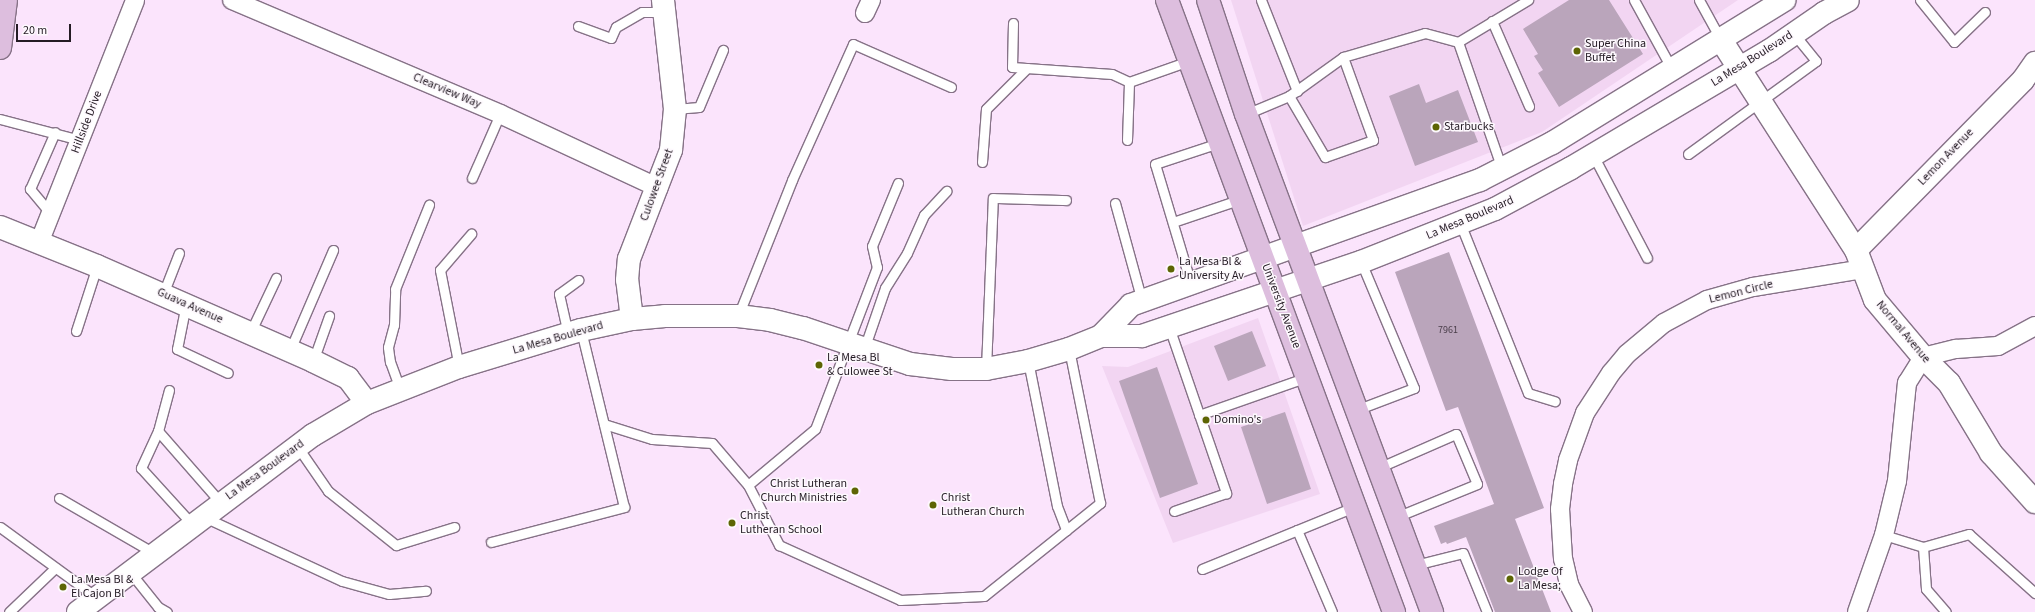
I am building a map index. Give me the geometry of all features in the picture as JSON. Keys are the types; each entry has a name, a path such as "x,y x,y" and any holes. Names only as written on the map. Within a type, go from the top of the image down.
{"main road":[{"path":"0,48 6,0"},
{"name":"University Avenue","path":"1167,0 1219,143 1356,506 1394,612"},
{"path":"1208,0 1246,114 1432,612"},
{"name":"La Mesa Boulevard","path":"1102,336 1131,305 1414,205 1502,169 1552,143 1784,0"},
{"name":"La Mesa Boulevard","path":"78,612 129,571 297,446 367,403 459,367 574,332 632,319 705,314 738,316 803,328 855,347 910,364 986,369 1028,361 1069,349 1102,336 1142,336 1361,262 1495,209 1593,155 1739,68 1848,0"},
{"name":"Culowee Street","path":"632,319 627,280 629,259 659,188 671,150 675,110 664,6"},
{"name":"Normal Avenue","path":"1721,40 1859,259 1875,300 1923,357 1949,383 1991,453 2035,502"},
{"name":"Lemon Avenue","path":"1859,259 2023,80 2035,63"},
{"name":"Guava Avenue","path":"0,227 163,294 313,361 348,378 367,403"}],"street":[{"name":"Hillside Drive","path":"39,243 135,0"},
{"name":"Clearview Way","path":"232,0 500,114 659,188"},
{"name":"Lemon Circle","path":"1583,612 1569,584 1563,559 1560,509 1562,484 1572,448 1585,413 1611,373 1627,354 1664,323 1707,300 1859,259"},
{"path":"1857,612 1884,535 1897,481 1907,383 1923,357 1956,349 1998,346 2035,326"}],"lane":[{"path":"1261,0 1293,93 1325,157 1373,140 1343,57"},
{"path":"1246,114 1293,93 1343,57 1425,33 1458,42 1528,0"},
{"path":"1634,0 1672,69"},
{"path":"1699,0 1721,40"},
{"path":"1920,0 1954,42 1985,12"},
{"path":"578,26 611,38 616,27 642,12 664,6"},
{"path":"1492,21 1529,106"},
{"path":"1013,23 1012,67 1112,74 1129,82 1189,61"},
{"path":"1688,154 1816,61 1794,34"},
{"path":"1458,42 1502,169"},
{"path":"738,316 792,180 853,44 951,87"},
{"path":"675,110 699,107 723,50"},
{"path":"982,162 986,110 1027,68"},
{"path":"1127,140 1129,82"},
{"path":"472,178 500,114"},
{"path":"0,119 55,132 80,140"},
{"path":"51,214 30,189 55,132"},
{"path":"1191,284 1155,164 1219,143"},
{"path":"1593,155 1647,258"},
{"path":"855,347 877,267 872,246 898,183"},
{"path":"748,485 815,429 885,288 907,253 924,214 946,191"},
{"path":"986,369 993,198 1066,200"},
{"path":"1172,222 1241,199"},
{"path":"1115,203 1142,301"},
{"path":"400,390 390,362 388,347 394,325 395,289 429,205"},
{"path":"1460,223 1528,393 1555,400"},
{"path":"459,367 440,270 471,234"},
{"path":"290,350 333,250"},
{"path":"163,294 179,253"},
{"path":"1356,410 1414,388 1361,262"},
{"path":"76,331 97,266"},
{"path":"250,333 276,278"},
{"path":"491,542 624,507 604,424 574,332 559,294 578,280"},
{"path":"186,304 177,349 228,373"},
{"path":"313,361 329,316"},
{"path":"1168,326 1226,493 1174,511"},
{"path":"604,424 652,439 712,443 748,485 779,545 900,600 984,596 1100,503 1069,349"},
{"path":"1028,361 1057,506 1066,530"},
{"path":"1199,415 1307,377"},
{"path":"169,390 158,431 141,468 198,520 356,586 389,594 426,591"},
{"path":"158,431 221,503"},
{"path":"1378,468 1456,434 1477,484 1396,517"},
{"path":"297,446 328,490 396,545 454,527"},
{"path":"59,498 154,553"},
{"path":"1202,569 1356,506"},
{"path":"0,527 96,597"},
{"path":"1297,530 1332,612"},
{"path":"1884,535 1923,547 1970,534 2035,593"},
{"path":"1923,547 1926,589 1946,612"},
{"path":"1415,565 1463,553 1487,612"},
{"path":"9,612 55,568"},
{"path":"129,571 158,608 167,612"}],"shaded area":[{"path":"1231,0 1738,0 1542,132 1303,226"},
{"path":"1258,318 1320,494 1173,543 1102,366 1128,367"}],"building":[{"path":"1569,0 1609,0 1643,54 1559,107 1538,73 1543,70 1534,56 1538,54 1523,29"},
{"path":"1419,84 1426,103 1458,90 1478,142 1415,166 1389,96"},
{"path":"1449,252 1544,508 1515,519 1551,612 1495,612 1466,537 1447,544 1446,542 1441,544 1434,526 1494,504 1458,407 1446,411 1395,272"},
{"path":"1252,331 1266,366 1228,381 1214,346"},
{"path":"1157,367 1198,484 1160,498 1119,381"},
{"path":"1285,412 1311,489 1267,504 1241,427"}],"place":[{"name":"Super China Buffet","path":"1577,51"},
{"name":"Starbucks","path":"1436,127"},
{"name":"La Mesa Bl & University Av","path":"1171,269"},
{"name":"La Mesa Bl & Culowee St","path":"819,365"},
{"name":"Domino's","path":"1206,420"},
{"name":"Christ Lutheran Church Ministries","path":"855,491"},
{"name":"Christ Lutheran Church","path":"933,505"},
{"name":"Christ Lutheran School","path":"732,523"},
{"name":"Lodge Of La Mesa;","path":"1510,579"},
{"name":"La Mesa Bl & El Cajon Bl","path":"63,587"}]}
